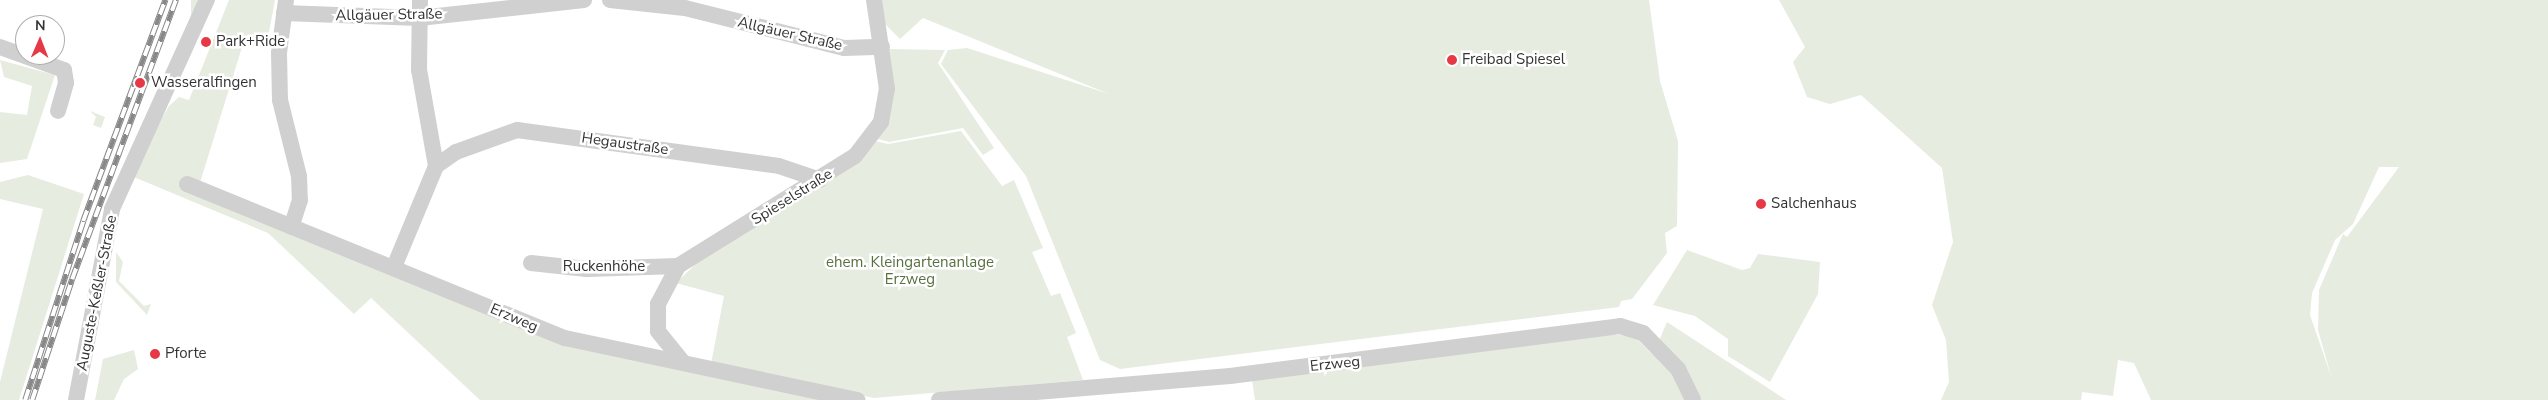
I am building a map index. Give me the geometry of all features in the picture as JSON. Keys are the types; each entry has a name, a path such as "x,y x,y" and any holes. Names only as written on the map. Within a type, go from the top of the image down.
{"street":[{"name":"Auguste-Keßler-Straße","path":"76,400 112,210 207,0"},
{"path":"394,267 436,166 421,88 420,0"},
{"name":"Allgäuer Straße","path":"285,6 419,18 584,0"},
{"name":"Allgäuer Straße","path":"610,0 685,8 835,46 882,47"},
{"name":"Spieselstraße","path":"678,266 820,180 855,156 881,122 887,89 874,0"},
{"path":"285,6 278,53 280,100 299,176 300,200 291,227"},
{"path":"0,47 64,70 66,83 58,111"},
{"name":"Hegaustraße","path":"436,166 456,152 517,130 779,166 820,180"},
{"name":"Erzweg","path":"187,184 565,338 648,359 682,361 857,400"},
{"name":"Ruckenhöhe","path":"531,263 587,269 678,266"},
{"path":"678,266 658,304 658,331 682,361"},
{"name":"Erzweg","path":"939,400 1230,376 1620,326 1643,333 1678,369 1693,400"}],"green space":[{"path":"191,0 199,0 199,26 191,26"},
{"path":"229,0 275,0 266,48 243,44 198,189 534,332 825,400 480,400 371,298 354,314 268,233 129,175 169,106 179,97 189,100"},
{"path":"880,0 1649,0 1660,81 1678,141 1677,226 1665,233 1667,253 1632,299 1621,301 1619,307 1120,369 1100,360 1026,176 941,64 948,50 967,48 1109,94 923,18 900,39 885,24"},
{"path":"1779,0 2548,0 2548,400 2151,400 2134,363 2118,360 2113,396 2082,392 2081,400 1941,400 1949,382 1946,340 1932,305 1953,242 1942,168 1861,95 1830,104 1807,97 1793,62 1805,47","holes":["2379,167 2399,167 2347,237 2343,234 2319,290 2318,330 2332,379 2310,315 2312,293 2335,240 2353,224"]},
{"path":"887,49 945,50 938,63 994,148 983,155 963,128 889,142 878,139"},
{"path":"0,60 55,75 27,159 0,163 0,112 27,115 32,86 4,77"},
{"path":"90,111 105,117 101,128 93,125 96,117"},
{"name":"ehem. Kleingartenanlage Erzweg","path":"961,131 1002,186 1014,180 1043,248 1032,252 1051,296 1060,293 1076,333 1067,337 1083,380 874,398 711,364 724,296 676,283 707,253 875,141 888,144"},
{"path":"28,175 84,194 19,400 0,400 0,382 43,209 0,199 0,182"},
{"path":"1687,250 1742,270 1750,268 1758,254 1820,262 1818,294 1770,382 1728,356 1728,339 1695,316 1653,305"},
{"path":"116,252 123,262 119,281 144,306 151,304 147,315 116,282"},
{"path":"1667,322 1786,400 1255,400 1252,380 1602,334 1634,336 1653,355"},
{"path":"134,350 138,369 124,379 114,400 95,400 103,359"}],"railway":[{"path":"25,400 83,221 165,0"},
{"path":"32,400 72,279 176,0"}],"place":[{"name":"Park+Ride","path":"206,42"},
{"name":"Freibad Spiesel","path":"1452,60"},
{"name":"Wasseralfingen","path":"140,83"},
{"name":"Salchenhaus","path":"1761,204"},
{"name":"Pforte","path":"155,354"}]}
